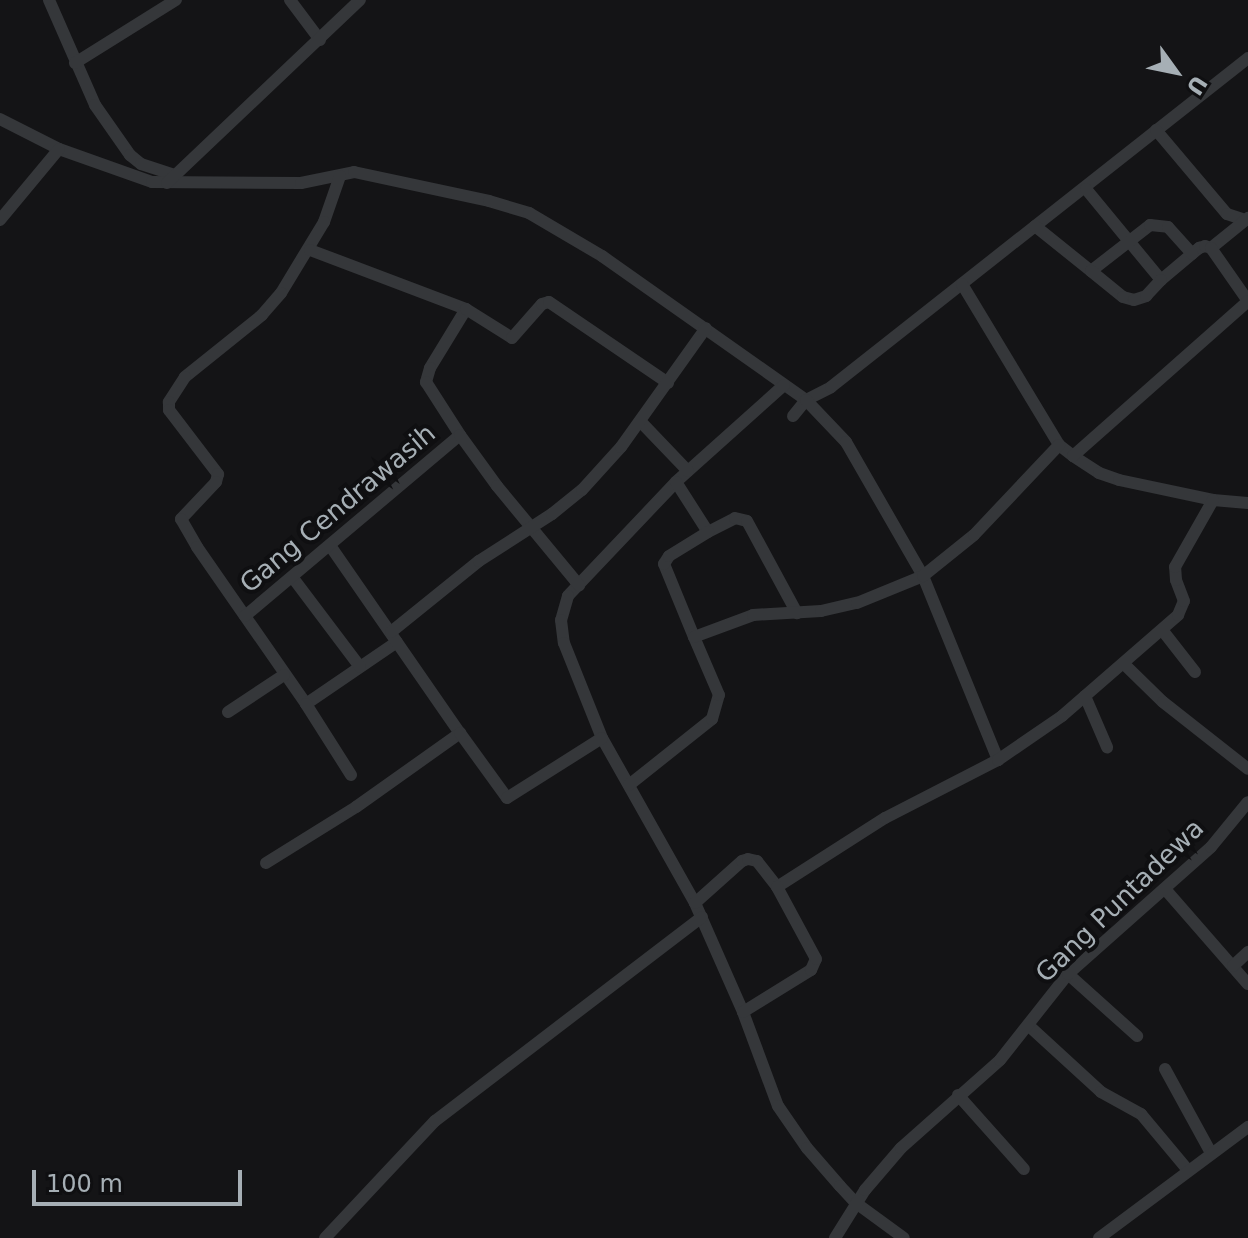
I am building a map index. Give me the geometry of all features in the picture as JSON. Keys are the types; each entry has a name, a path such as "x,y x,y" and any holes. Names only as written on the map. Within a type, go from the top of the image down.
{"street":[{"path":"49,0 95,105 130,155 171,179"},
{"path":"75,63 176,0"},
{"path":"290,0 320,40"},
{"path":"171,179 360,0"},
{"path":"793,416 806,400 831,387 1086,189 1248,58"},
{"path":"0,119 59,149 133,178 301,183 371,174 529,213 602,256 706,328 779,389 806,400 846,442 923,576 998,760"},
{"path":"1156,130 1227,214 1247,219"},
{"path":"0,220 59,149"},
{"path":"340,176 310,250 262,315 185,377 168,405 218,474 216,482 182,515 182,525 306,704 351,775"},
{"path":"1086,189 1161,280"},
{"path":"1211,248 1247,219"},
{"path":"1091,271 1150,225 1161,225 1176,233 1192,254"},
{"path":"1035,226 1123,297 1134,300 1146,296 1161,280 1205,246 1211,248 1248,301 1073,456"},
{"path":"310,250 466,309 512,338 542,304 549,302 668,383"},
{"path":"962,284 1059,445 1073,456 1110,478 1213,500 1248,503"},
{"path":"460,435 426,382 430,368 466,309"},
{"path":"306,704 360,667 469,568 582,490 640,421 706,328"},
{"path":"779,389 676,482 579,585 561,608 564,643 602,738 702,917 743,1012 778,1106 807,1148 856,1203 904,1238"},
{"path":"640,421 688,471"},
{"name":"Gang Cendrawasih","path":"245,616 331,547 460,435 579,585"},
{"path":"694,637 753,615 797,613 857,603 923,576 974,535 1059,445"},
{"path":"676,482 708,532"},
{"path":"777,887 885,818 998,760 1085,696 1163,631 1183,607 1175,567 1213,500"},
{"path":"629,785 712,719 719,695 664,564 669,556 735,518 747,521 797,613"},
{"path":"331,547 507,798 602,738"},
{"path":"293,578 360,667"},
{"path":"1163,631 1195,672"},
{"path":"1124,664 1163,702 1248,769"},
{"path":"228,712 284,675"},
{"path":"1085,696 1107,747"},
{"path":"266,863 356,807 460,733"},
{"name":"Gang Puntadewa","path":"835,1238 856,1203 901,1148 1000,1060 1068,974 1211,847 1248,802"},
{"path":"695,903 742,861 757,861 777,887 816,959 811,970 743,1012"},
{"path":"1165,889 1248,984"},
{"path":"325,1238 435,1121 702,917"},
{"path":"1233,966 1248,952"},
{"path":"1068,974 1137,1036"},
{"path":"1028,1025 1101,1092 1141,1114 1187,1169"},
{"path":"1165,1069 1211,1153"},
{"path":"958,1095 1024,1169"},
{"path":"1099,1238 1187,1169 1248,1127"}]}
